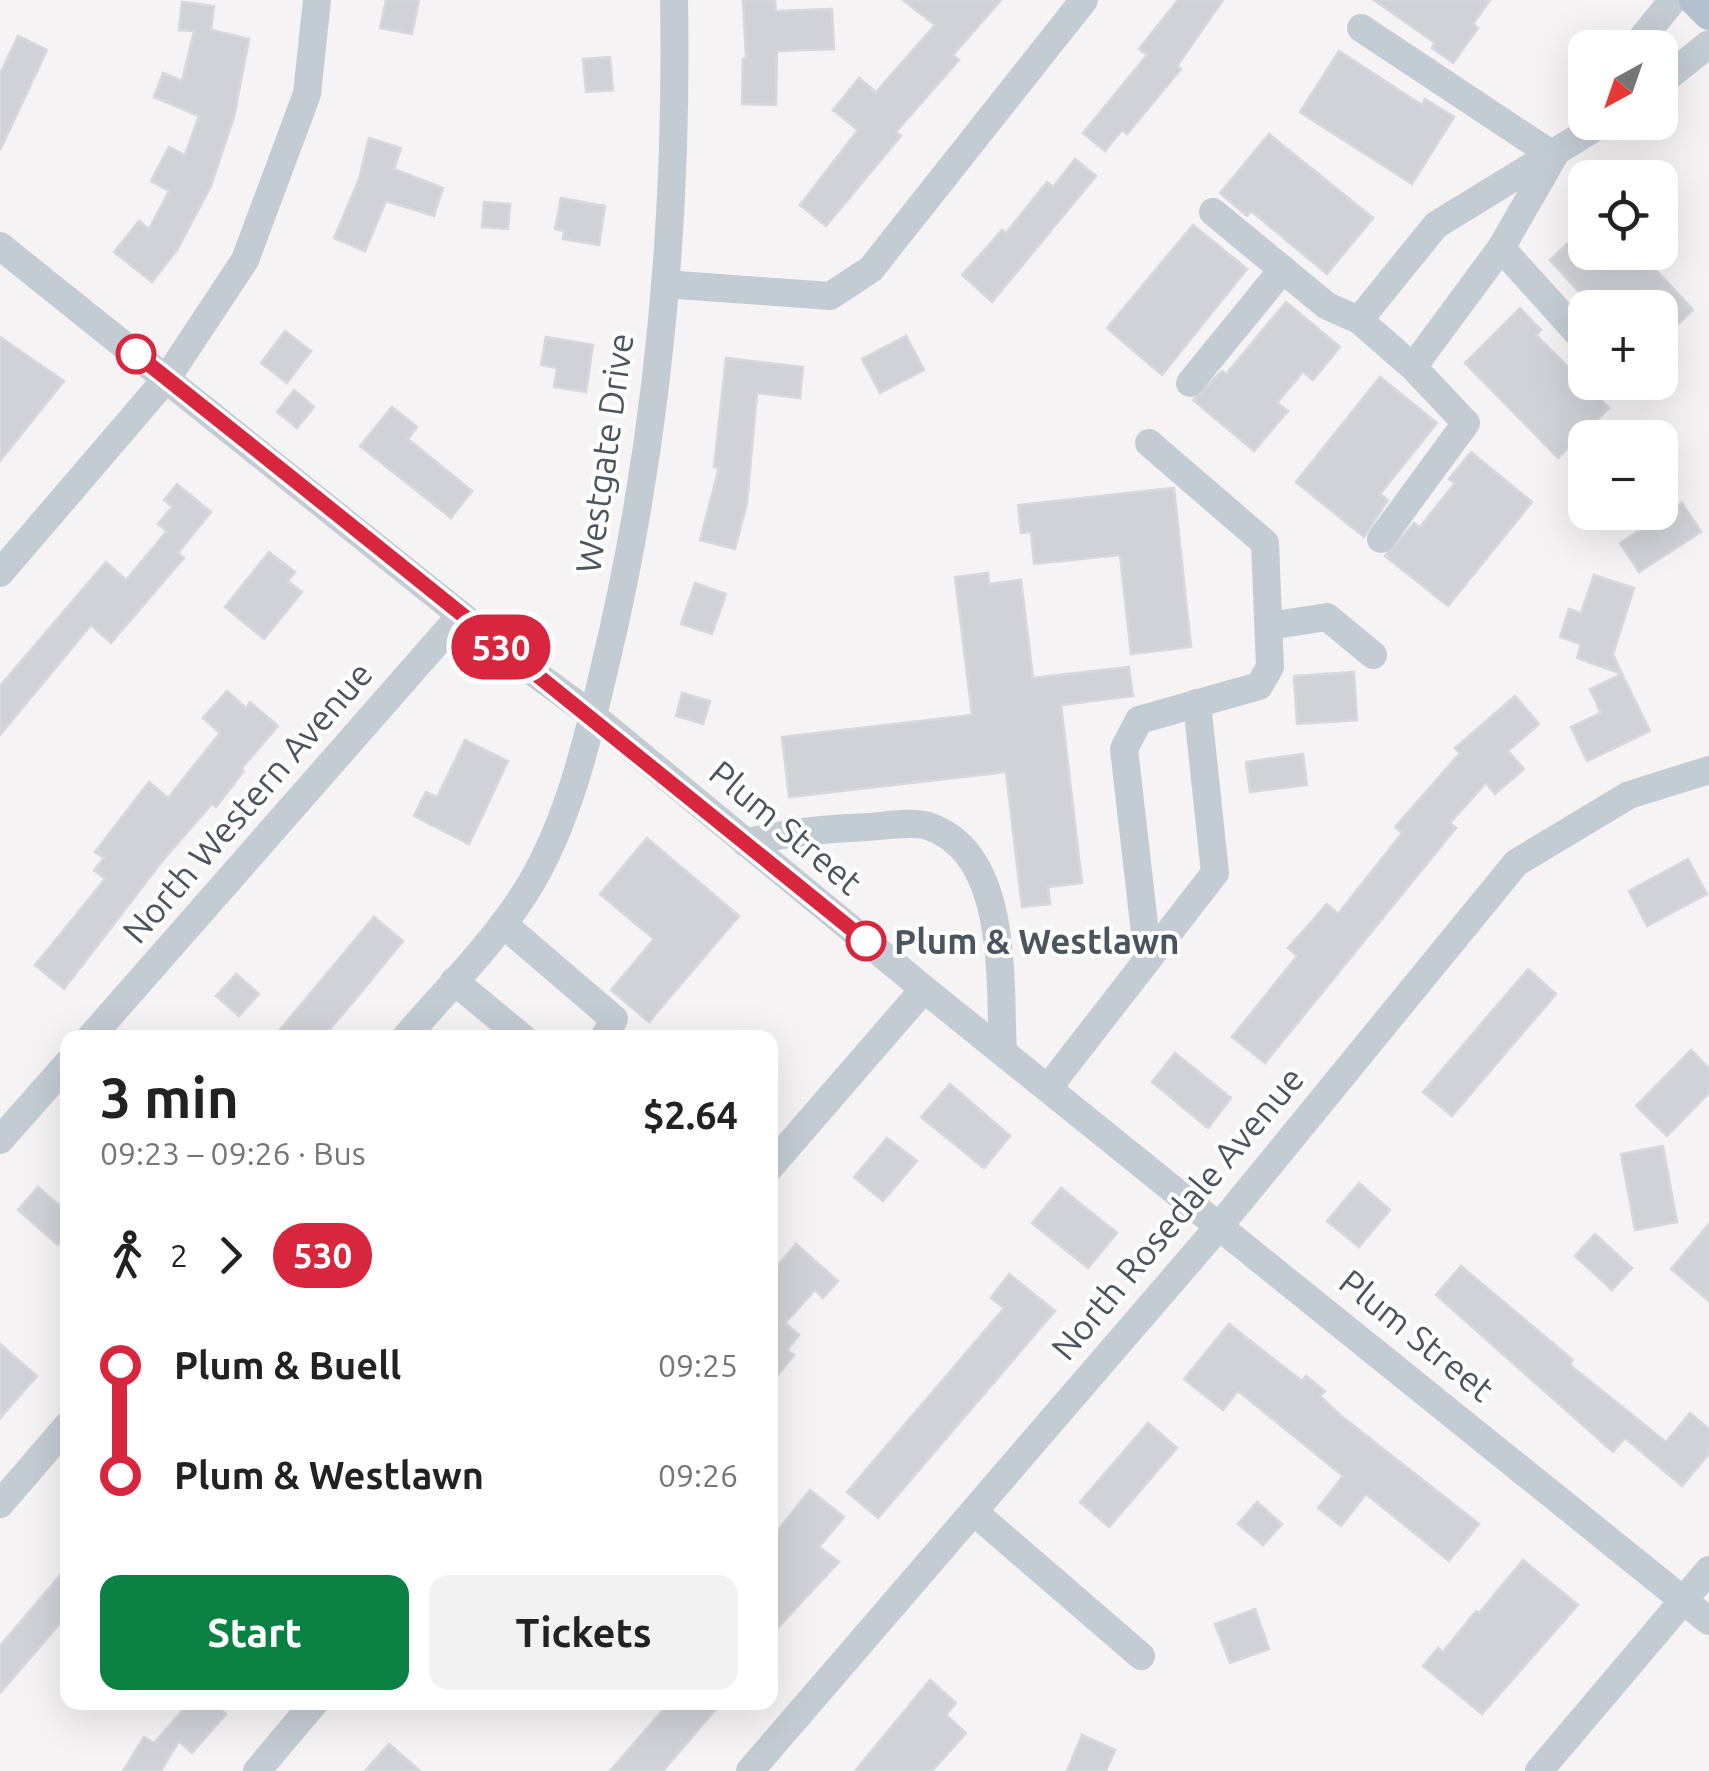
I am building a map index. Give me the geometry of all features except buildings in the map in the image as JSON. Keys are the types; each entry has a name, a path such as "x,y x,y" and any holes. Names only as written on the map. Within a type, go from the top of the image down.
{"main road":[{"path":"1695,0 1709,14"}],"street":[{"path":"0,573 166,378 245,260 307,94 316,0"},
{"name":"Westgate Drive","path":"411,1030 503,924 531,883 556,827 593,716 636,536 665,284 676,123 674,0"},
{"path":"665,284 830,296 871,269 1084,0"},
{"path":"1649,30 1673,0"},
{"path":"1361,28 1554,156"},
{"path":"1678,68 1709,44"},
{"path":"1413,367 1500,248 1568,137"},
{"path":"1359,320 1436,225 1578,140"},
{"path":"1213,212 1327,306 1359,320 1413,367 1466,423 1381,539"},
{"name":"Plum Street","path":"0,246 593,716 1003,1052 1709,1620"},
{"path":"1500,248 1568,322"},
{"path":"1190,383 1282,269"},
{"path":"1148,959 1124,749 1139,720 1260,686 1270,667 1265,542 1149,443"},
{"name":"North Western Avenue","path":"97,1030 461,615"},
{"path":"1269,626 1327,617 1372,656"},
{"path":"1048,1088 1215,873 1197,703"},
{"name":"North Rosedale Avenue","path":"750,1771 1221,1224 1516,863 1629,795 1709,770"},
{"path":"746,843 794,830 924,825 954,838 972,859 996,917 1003,1052"},
{"path":"503,924 614,1019 608,1030"},
{"path":"454,981 513,1030"},
{"path":"778,1158 924,988"},
{"path":"0,1140 60,1072"},
{"path":"0,1504 60,1434"},
{"path":"974,1512 1141,1656"},
{"path":"1538,1771 1709,1570"},
{"path":"257,1771 308,1710"}],"bus line":[{"name":"530","path":"136,354 522,664 593,716 866,941"}],"place":[{"name":"Plum & Westlawn","path":"866,941"}]}
